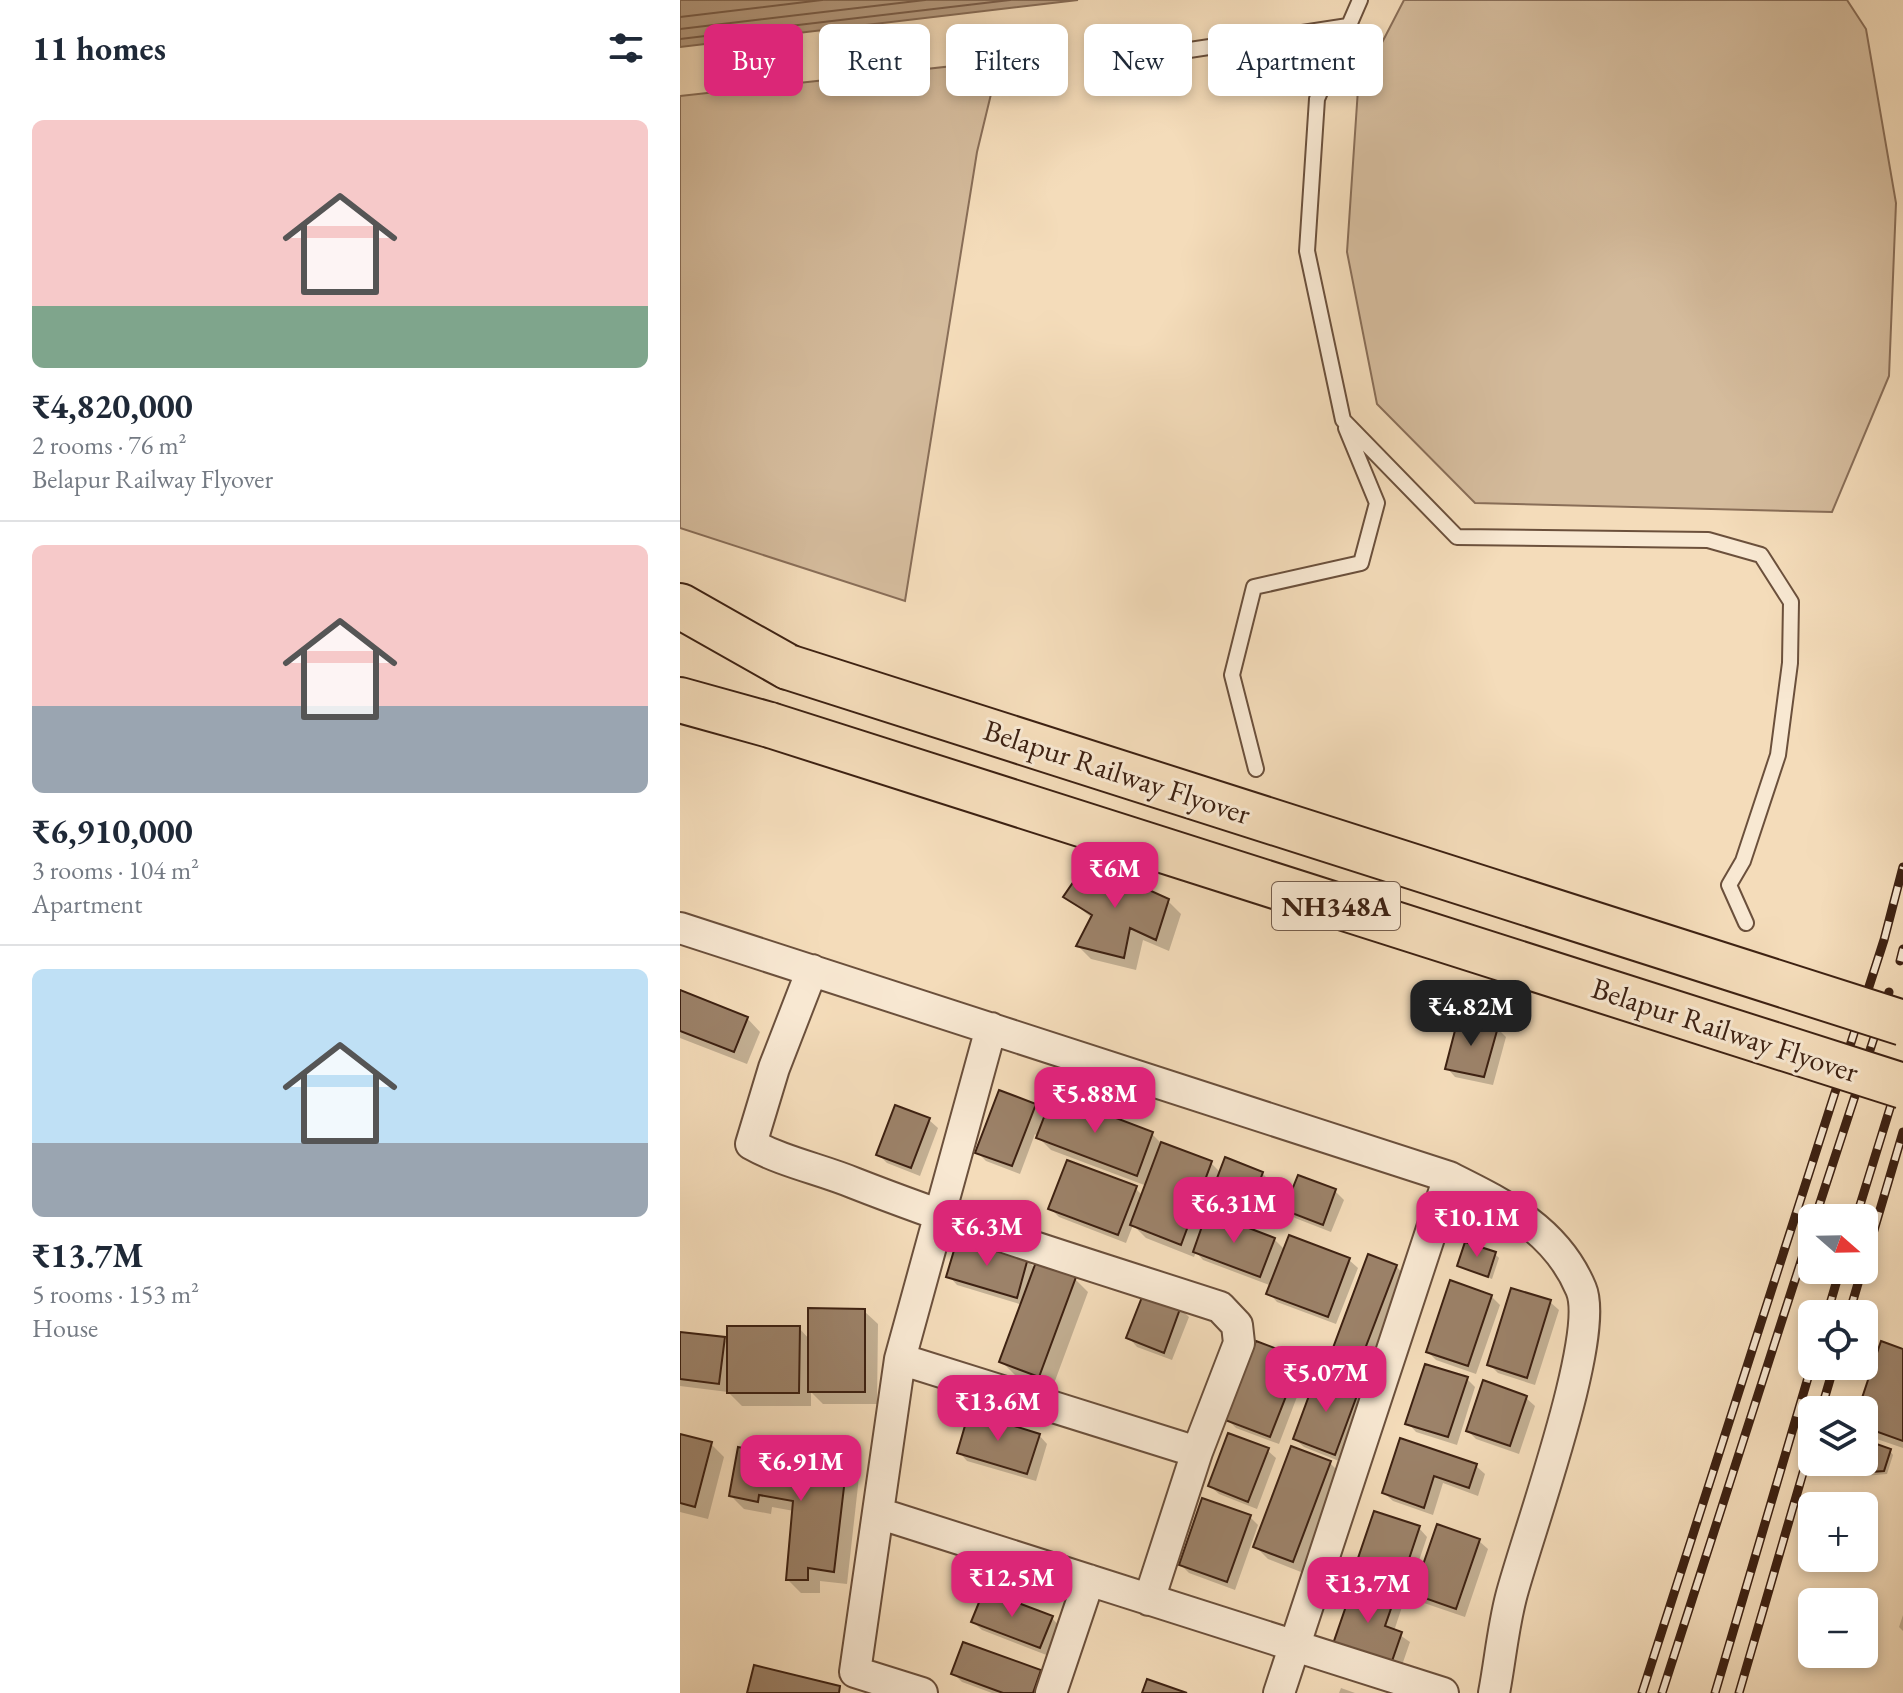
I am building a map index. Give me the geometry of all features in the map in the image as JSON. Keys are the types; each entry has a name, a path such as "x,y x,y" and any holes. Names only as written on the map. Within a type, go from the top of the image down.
{"highway":[{"path":"680,606 788,667"},
{"name":"NH348A","path":"680,631 788,667"},
{"name":"Belapur Railway Flyover","path":"788,667 1903,1023"},
{"name":"NH348A","path":"680,700 770,725"},
{"path":"680,718 770,725"},
{"name":"Belapur Railway Flyover","path":"770,725 1903,1086"}],"street":[{"path":"680,928 1449,1177 1492,1198 1546,1234 1582,1291 1582,1354 1511,1599 1494,1693"},
{"path":"812,970 774,1068 751,1144 771,1155 824,1171 939,1216 1220,1307 1230,1314 1237,1325 1239,1343 1197,1452 1149,1600"},
{"path":"922,1693 855,1672 900,1359 991,1028"},
{"path":"1279,1693 1449,1177"},
{"path":"900,1359 1197,1452"},
{"path":"878,1513 1443,1693"},
{"path":"1051,1693 1089,1580"}],"lane":[{"path":"1349,24 1360,0"},
{"path":"1256,769 1232,675 1254,587 1361,563 1377,503 1343,420 1307,251 1318,96"},
{"path":"1343,420 1457,537 1708,540 1761,555 1791,602 1790,663 1778,755 1743,861 1729,885 1746,923"}],"shaded area":[{"path":"1404,0 1847,0 1866,29 1896,203 1889,376 1832,512 1475,503 1377,404 1347,252 1358,96 1383,96 1383,41"},
{"path":"946,67 946,96 991,96 977,152 905,601 680,528 680,96 704,93 704,96 803,96 803,83 819,81 819,96 930,96 930,69"}],"water":[{"path":"680,0 1078,0 875,24 819,24 819,31 803,32 803,24 704,24 704,44 680,47"}],"building":[{"path":"1087,862 1169,899 1156,940 1130,928 1124,958 1076,946 1092,915 1063,897"},
{"path":"680,990 748,1017 734,1052 680,1031"},
{"path":"1458,1019 1498,1027 1484,1077 1445,1069"},
{"path":"999,1090 1036,1104 1012,1166 975,1153"},
{"path":"1053,1094 1153,1132 1137,1176 1036,1138"},
{"path":"895,1105 930,1118 911,1168 876,1155"},
{"path":"1161,1142 1212,1161 1181,1245 1130,1225"},
{"path":"1225,1157 1263,1172 1247,1216 1208,1202"},
{"path":"1067,1160 1137,1186 1118,1235 1048,1209"},
{"path":"1298,1175 1336,1189 1323,1225 1284,1210"},
{"path":"1207,1212 1275,1238 1260,1277 1193,1252"},
{"path":"1289,1235 1350,1258 1328,1317 1266,1294"},
{"path":"958,1237 1028,1258 1017,1298 946,1277"},
{"path":"1465,1242 1496,1252 1488,1277 1457,1266"},
{"path":"1368,1254 1397,1265 1355,1375 1327,1364"},
{"path":"1036,1262 1076,1277 1039,1377 999,1362"},
{"path":"1450,1280 1492,1295 1468,1366 1426,1352"},
{"path":"1511,1288 1551,1300 1527,1378 1487,1365"},
{"path":"1144,1292 1181,1306 1164,1353 1126,1338"},
{"path":"808,1308 865,1309 865,1392 808,1392"},
{"path":"727,1326 800,1326 799,1393 727,1393"},
{"path":"680,1332 725,1337 719,1384 680,1379"},
{"path":"1256,1341 1301,1358 1270,1437 1225,1420"},
{"path":"1881,1341 1903,1349 1903,1441 1878,1432 1878,1396 1863,1396 1868,1380 1878,1380"},
{"path":"1425,1364 1468,1377 1448,1437 1405,1424"},
{"path":"1317,1374 1359,1390 1335,1455 1293,1439"},
{"path":"1483,1380 1527,1396 1510,1446 1466,1431"},
{"path":"969,1412 1040,1434 1027,1474 957,1453"},
{"path":"1228,1433 1269,1448 1248,1502 1208,1486"},
{"path":"680,1434 712,1442 695,1507 680,1503"},
{"path":"1400,1438 1477,1464 1469,1488 1434,1476 1424,1508 1382,1493"},
{"path":"1878,1444 1891,1449 1884,1471 1878,1471"},
{"path":"1291,1446 1331,1461 1293,1562 1253,1547"},
{"path":"738,1447 768,1453 763,1477 794,1482 797,1447 848,1453 834,1572 808,1568 808,1580 786,1580 793,1501 759,1495 758,1502 729,1496"},
{"path":"1202,1498 1251,1515 1227,1582 1179,1565"},
{"path":"1374,1511 1420,1526 1400,1586 1354,1570"},
{"path":"1437,1524 1480,1539 1456,1609 1413,1594"},
{"path":"1354,1583 1395,1597 1385,1626 1402,1632 1391,1664 1333,1644"},
{"path":"984,1590 1053,1616 1040,1648 971,1622"},
{"path":"963,1642 1041,1670 1033,1693 1003,1693 951,1674"},
{"path":"754,1665 840,1686 839,1693 747,1693"},
{"path":"1147,1679 1187,1693 1142,1693"}],"railway":[{"path":"1642,1693 1884,940 1903,867"},
{"path":"1900,961 1903,949"},
{"path":"1820,1204 1889,992"},
{"path":"1860,1204 1903,1066"},
{"path":"1878,1217 1903,1132"},
{"path":"1662,1693 1798,1270"},
{"path":"1831,1300 1836,1284"},
{"path":"1853,1300 1858,1284"},
{"path":"1715,1693 1807,1380"},
{"path":"1825,1396 1830,1380"},
{"path":"1739,1693 1802,1476"}]}
